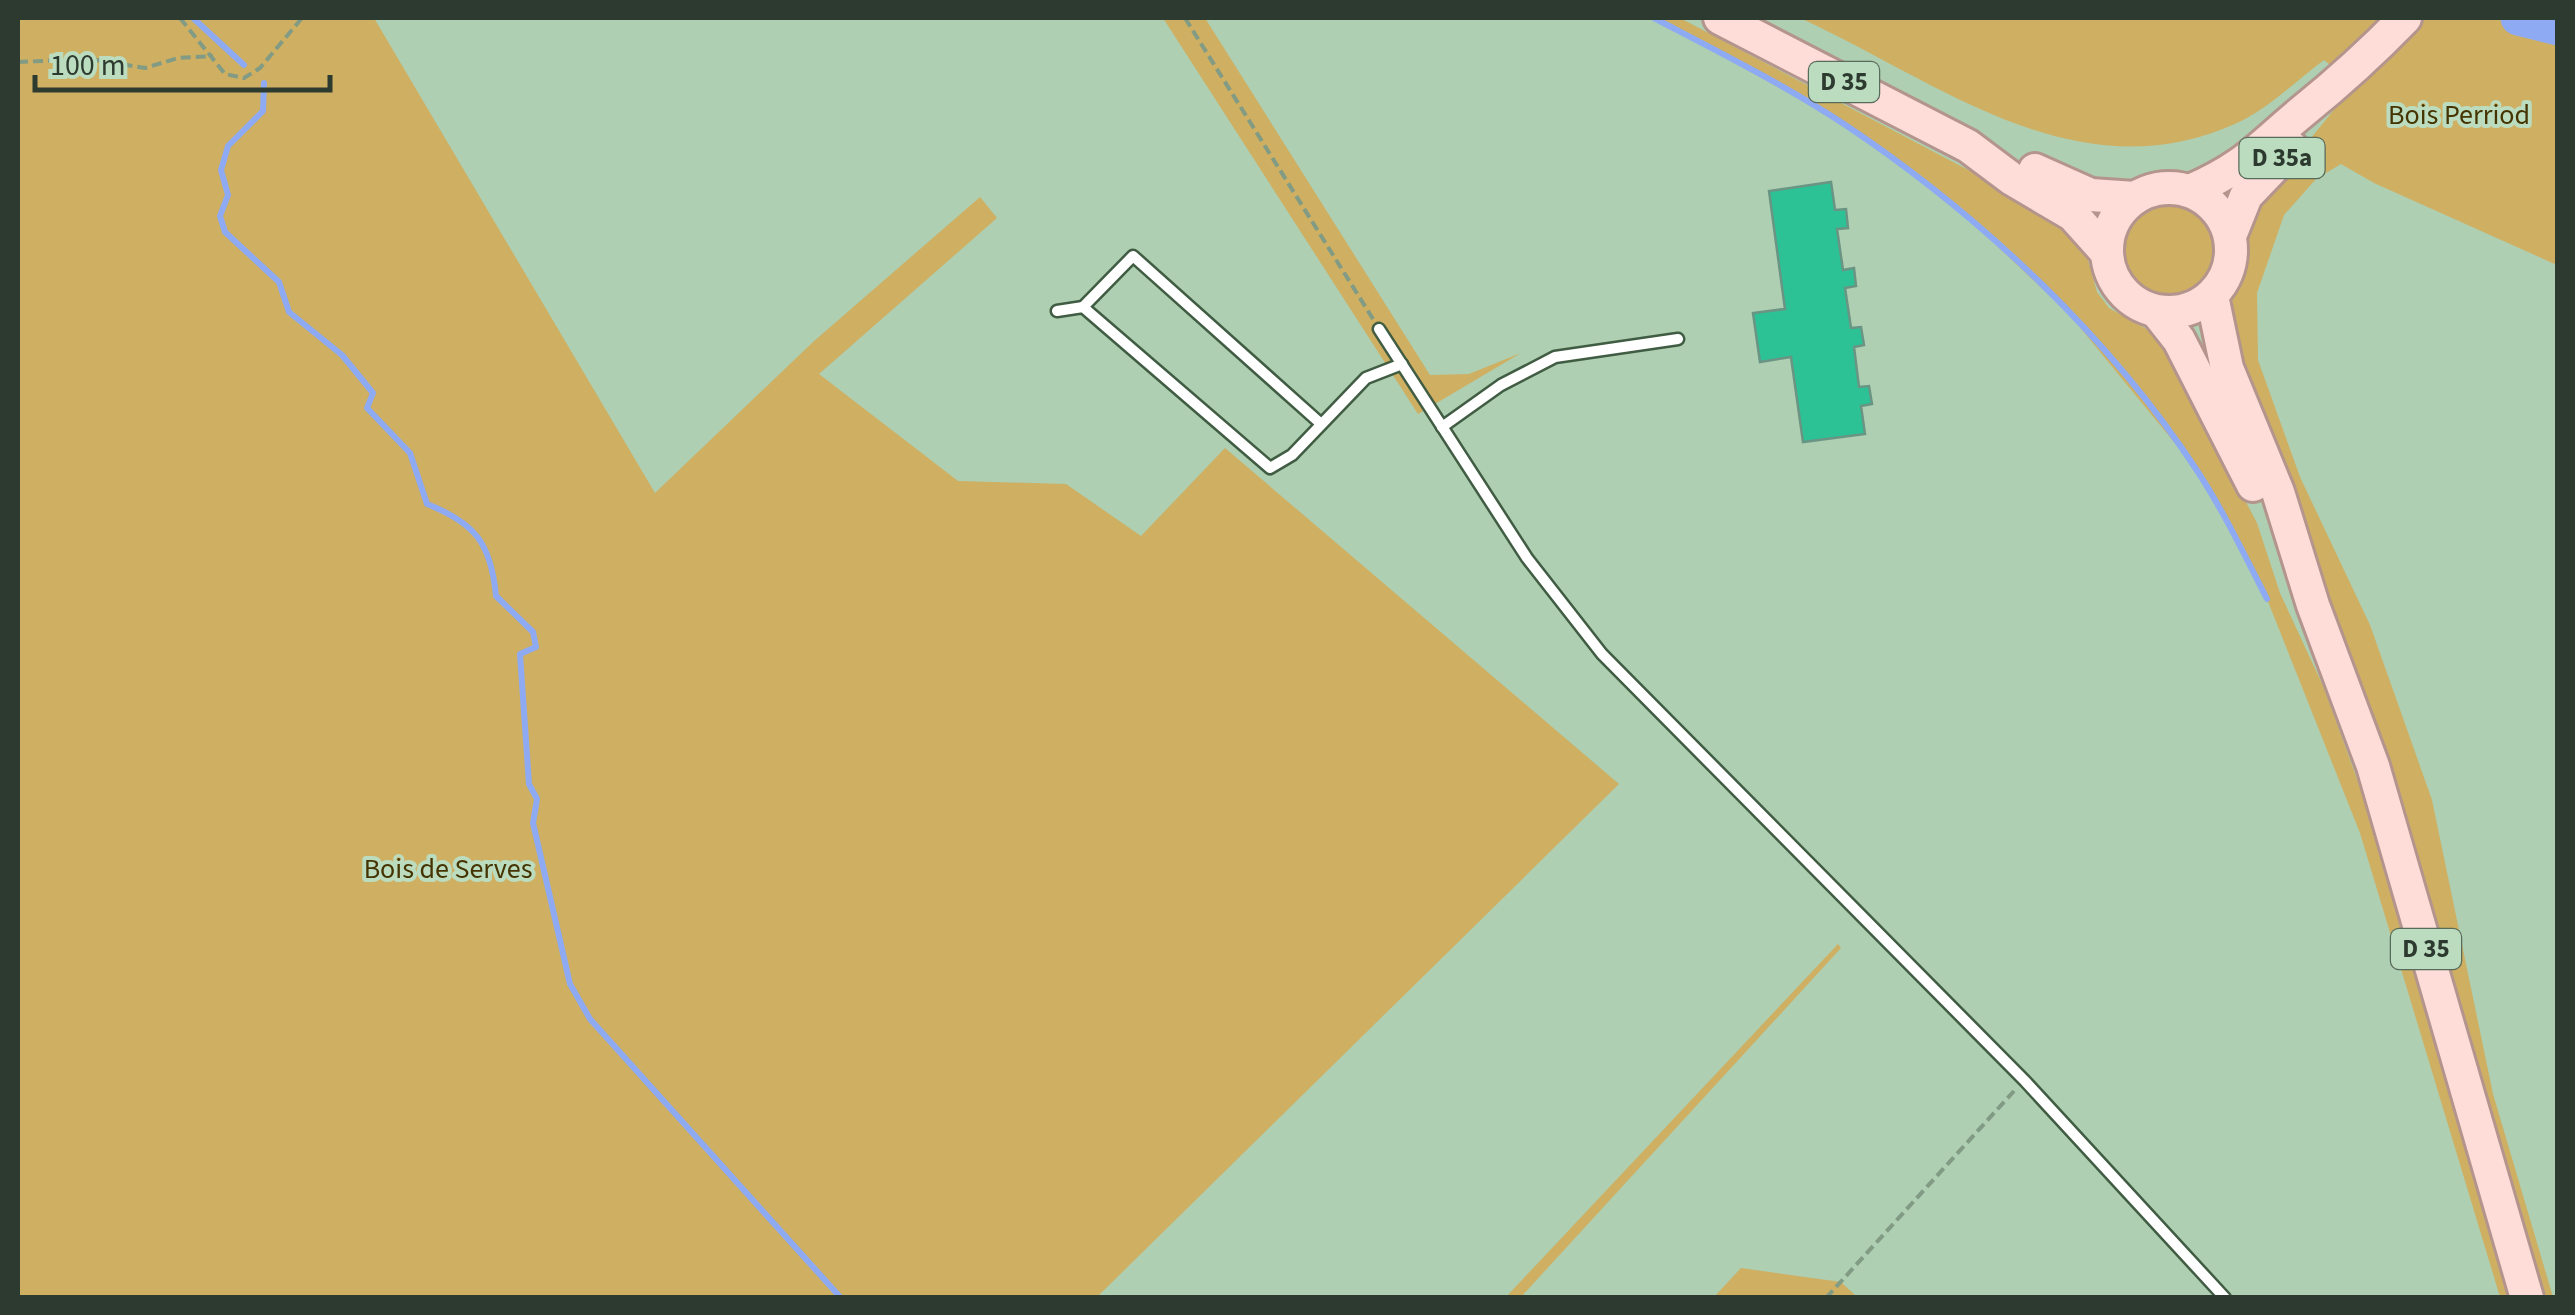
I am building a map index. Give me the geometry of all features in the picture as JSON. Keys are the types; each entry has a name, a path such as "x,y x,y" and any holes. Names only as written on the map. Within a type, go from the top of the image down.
{"main road":[{"name":"D 35","path":"1720,18 1968,146 2073,215 2107,253"},
{"name":"D 35a","path":"2190,191 2259,153 2341,82 2401,22"},
{"name":"D 35a","path":"2230,236 2246,196 2312,127 2341,82"},
{"name":"D 35","path":"1968,146 2020,162 2092,195 2134,198"},
{"path":"2162,188 2190,191 2212,204 2230,236 2231,262 2212,296 2186,310 2157,312 2135,303 2118,286 2107,253 2112,226 2134,198 2162,188"},
{"name":"D 35","path":"2212,296 2227,368 2278,492 2314,605 2373,766 2527,1298"},
{"name":"D 35","path":"2157,312 2179,340 2314,605"}],"lane":[{"path":"1057,311 1083,307 1134,256 1320,423"},
{"path":"1083,307 1270,468 1292,455 1366,378 1402,364"},
{"path":"1379,328 1527,558 1602,654 2025,1081 2226,1298"},
{"path":"1442,427 1502,385 1555,357 1678,339"}],"path":[{"path":"180,18 225,74 251,76 302,18"},
{"path":"1185,18 1379,328"},
{"path":"18,62 90,59 145,68 178,58 213,56"},
{"path":"1826,1298 2025,1081"}],"green space":[{"name":"Bois de Serves","path":"18,18 374,18 655,493 813,342 980,197 997,218 819,374 958,481 1066,484 1141,536 1225,448 1619,784 1097,1297 18,1297"},
{"path":"1163,18 1205,18 1430,375 1469,374 1521,353 1418,414"},
{"path":"1654,18 1680,18 2029,202 2071,230 2084,246 2097,292 2109,308 2159,336 2257,523 2280,593 2324,688 2365,801 2508,1297 2500,1297 2360,833 2267,599 2196,469 2069,314 1960,211 1848,126"},
{"name":"Bois Perriod","path":"1800,18 2557,18 2557,265 2374,183 2341,164 2316,179 2284,215 2257,293 2258,360 2300,477 2370,625 2432,800 2493,1094 2553,1297 2541,1297 2408,826 2236,344 2230,307 2246,262 2246,225 2255,207 2354,85 2324,60 2237,123 2178,142 2121,146 2065,139 2011,122"},
{"path":"2160,205 2178,205 2194,212 2207,225 2214,250 2207,275 2194,288 2178,295 2160,295 2144,288 2131,275 2124,259 2124,241 2131,225 2144,212"},
{"path":"1838,944 1841,948 1521,1297 1506,1297"},
{"path":"1741,1268 1841,1282 1857,1297 1714,1297"}],"building":[{"path":"1831,182 1835,210 1846,209 1848,228 1837,229 1843,270 1854,268 1856,286 1845,288 1851,328 1861,327 1864,345 1854,347 1859,387 1869,386 1872,404 1861,406 1865,434 1803,442 1791,357 1760,362 1753,313 1785,309 1769,191"}],"waterway":[{"path":"193,18 244,65"},
{"path":"1654,18 1847,126 1946,199 2039,282 2083,326 2163,422 2217,503 2267,599"},
{"path":"2518,18 2558,28"},
{"path":"264,83 263,111 228,146 221,170 228,195 220,216 225,232 279,282 289,312 342,355 373,393 367,408 410,453 427,504 457,519 478,537 490,562 496,596 533,632 536,647 520,654 529,784 537,799 533,823 570,984 590,1019 841,1298"}]}
